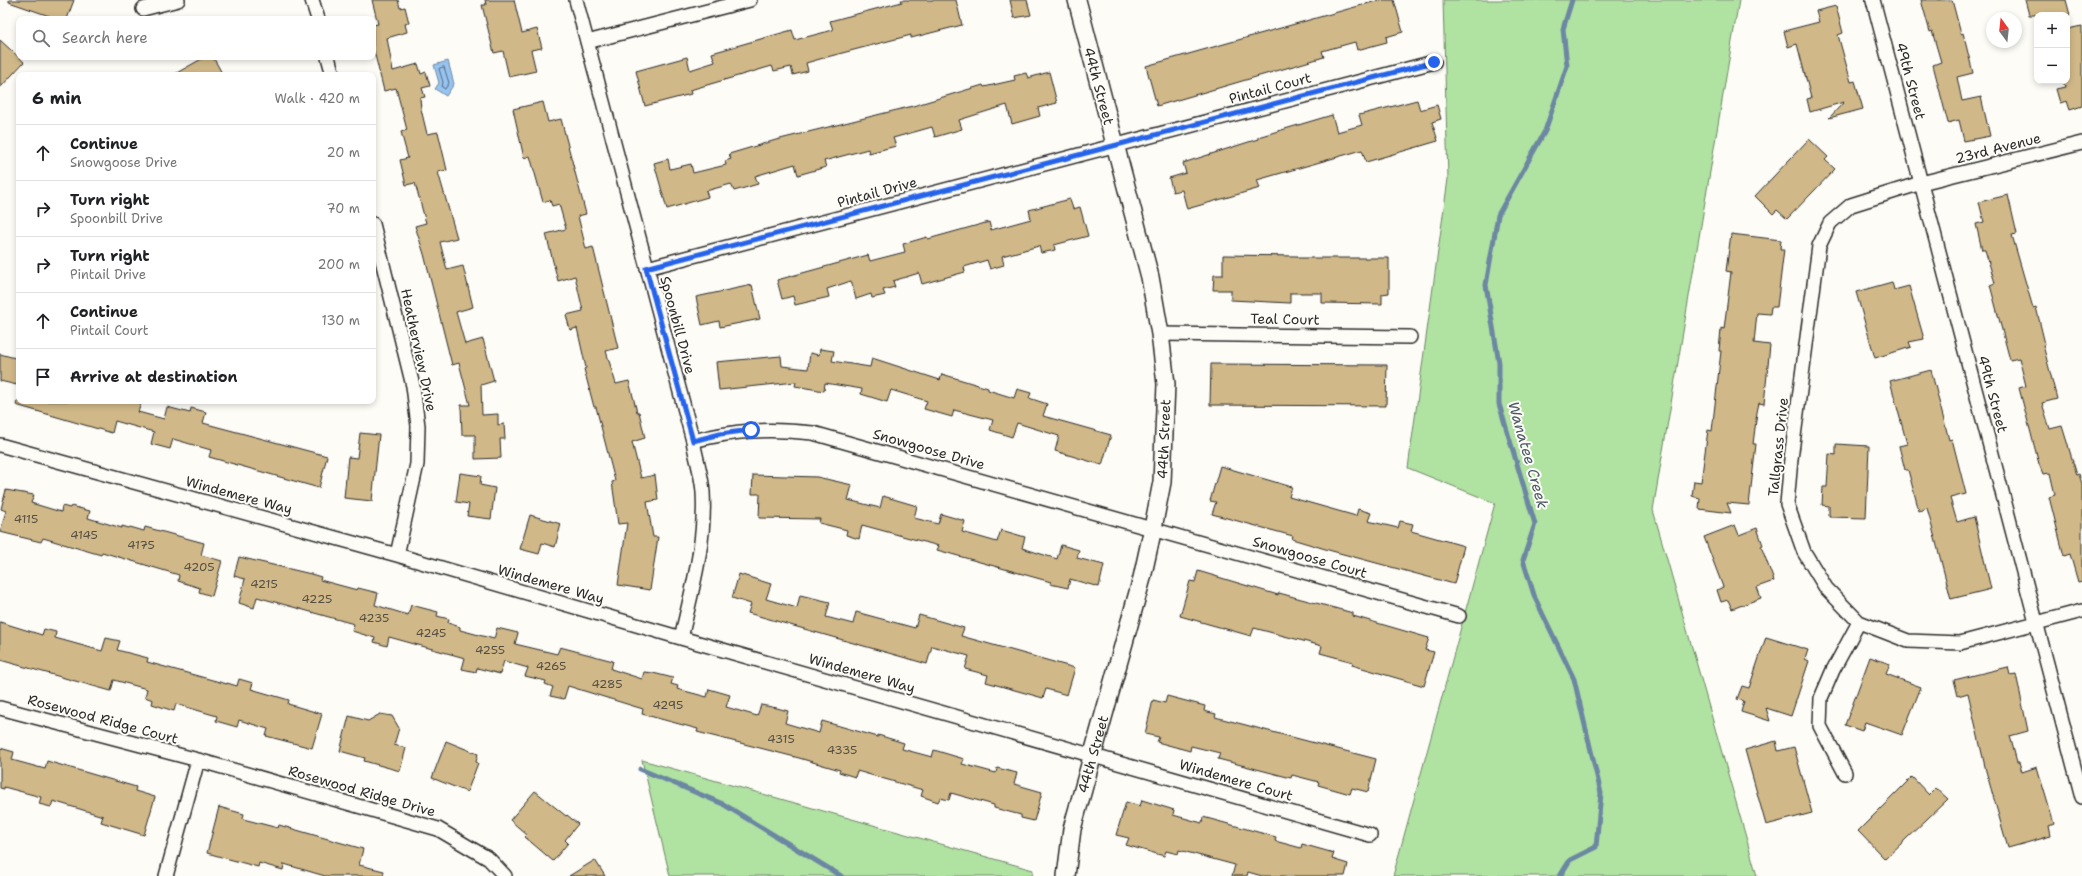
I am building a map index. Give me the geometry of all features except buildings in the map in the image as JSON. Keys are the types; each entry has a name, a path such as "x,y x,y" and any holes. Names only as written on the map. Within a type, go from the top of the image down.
{"street":[{"path":"143,10 178,0"},
{"path":"312,0 317,16"},
{"name":"Spoonbill Drive","path":"576,0 693,441 703,492 701,543 694,585 681,638"},
{"path":"587,42 750,0"},
{"name":"44th Street","path":"1066,876 1072,829 1142,578 1153,528 1162,482 1166,384 1160,334 1150,277 1077,0"},
{"name":"49th Street","path":"1873,0 2082,797"},
{"path":"329,60 332,72"},
{"name":"Pintail Court","path":"1115,146 1434,62"},
{"name":"23rd Avenue","path":"1921,183 2082,143"},
{"name":"Pintail Drive","path":"646,268 1115,146"},
{"name":"Tallgrass Drive","path":"1921,183 1851,205 1830,222 1819,246 1791,459 1787,504 1804,552 1826,588 1859,622 1908,641 1960,643 2082,611"},
{"name":"Heatherview Drive","path":"376,236 413,386 418,426 417,464 397,555"},
{"name":"Teal Court","path":"1160,334 1410,337"},
{"name":"Snowgoose Drive","path":"693,441 720,434 751,430 779,429 813,433 1153,528"},
{"name":"Windemere Way","path":"0,445 397,555 681,638 1092,755"},
{"name":"Snowgoose Court","path":"1153,528 1459,616"},
{"path":"1845,773 1820,726 1822,698 1833,670 1859,622"},
{"name":"Rosewood Ridge Court","path":"0,708 198,760"},
{"name":"Windemere Court","path":"1092,755 1370,835"},
{"path":"166,876 198,760"},
{"name":"Rosewood Ridge Drive","path":"198,760 438,829 488,859 505,876"}],"green space":[{"path":"1443,0 1739,0 1653,510 1757,876 1393,876 1495,503 1408,468 1448,179"},
{"path":"642,760 1033,870 1032,876 670,876"}],"water":[{"path":"448,61 454,84 446,96 435,89 439,83 434,65"}],"waterway":[{"name":"Wanatee Creek","path":"1560,876 1570,860 1596,847 1601,793 1574,679 1535,598 1523,560 1535,524 1499,404 1499,363 1486,285 1498,215 1545,131 1567,66 1563,29 1572,0"},
{"path":"640,769 723,804 841,876"}],"route":[{"path":"751,430 720,434 693,441 646,268 1434,62"}]}
